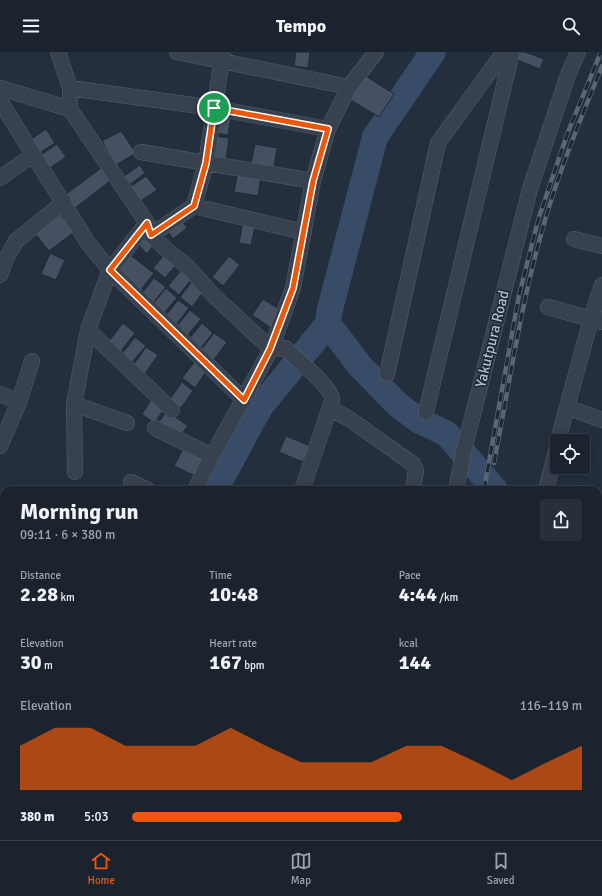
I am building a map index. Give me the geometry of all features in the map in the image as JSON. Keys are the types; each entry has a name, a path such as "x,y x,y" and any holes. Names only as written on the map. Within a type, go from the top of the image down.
{"street":[{"path":"58,52 70,88 70,109 149,229 169,252 187,266 213,295 278,349 311,372 331,395 332,399 330,409 303,486"},
{"path":"177,52 223,57 349,86"},
{"path":"198,486 212,456 244,400 278,349 293,288 313,181 328,129 349,86 376,52"},
{"path":"387,374 438,143 504,52"},
{"path":"426,412 512,52"},
{"name":"Yakutpura Road","path":"457,484 469,429 530,189 568,75 578,52"},
{"path":"194,206 206,163 223,57"},
{"path":"0,88 70,109"},
{"path":"70,88 214,108 328,129"},
{"path":"0,101 88,243 110,270 244,400"},
{"path":"141,152 313,181"},
{"path":"0,178 34,155"},
{"path":"0,275 6,259 16,241 64,202"},
{"path":"75,472 74,404 88,330 110,270 149,229 194,206 304,232"},
{"path":"574,239 602,246"},
{"path":"560,434 567,407 596,320 602,285"},
{"path":"548,307 596,320"},
{"path":"88,330 172,410"},
{"path":"0,446 19,402 32,361"},
{"path":"0,394 19,402"},
{"path":"74,404 127,423"},
{"path":"567,407 602,420"},
{"path":"330,409 348,418 413,464 416,470 413,486"},
{"path":"155,428 212,456"},
{"path":"547,486 550,474"},
{"path":"131,482 140,486"}],"building":[{"path":"296,52 310,52 308,68 294,66"},
{"path":"520,52 525,52 544,59 540,69 517,60"},
{"path":"364,75 394,94 379,117 349,99"},
{"path":"217,116 231,118 228,135 215,133"},
{"path":"46,129 55,143 38,154 29,141"},
{"path":"121,131 136,153 116,165 102,141"},
{"path":"214,136 229,138 226,159 211,157"},
{"path":"57,144 66,157 47,170 38,157"},
{"path":"255,144 277,148 274,167 251,163"},
{"path":"105,165 114,178 75,208 65,195"},
{"path":"140,165 145,173 129,185 123,177"},
{"path":"238,171 261,175 258,196 234,192"},
{"path":"146,176 157,190 141,201 130,187"},
{"path":"59,213 74,232 49,251 34,232"},
{"path":"181,219 187,228 173,239 166,229"},
{"path":"243,221 256,223 251,245 239,243"},
{"path":"145,233 155,243 147,254 137,243"},
{"path":"50,253 65,260 56,280 41,274"},
{"path":"129,254 154,273 140,291 115,273"},
{"path":"165,254 177,264 165,278 153,268"},
{"path":"229,256 240,265 223,286 212,277"},
{"path":"182,269 193,277 179,295 168,286"},
{"path":"154,278 166,287 153,303 142,293"},
{"path":"194,279 204,291 192,307 180,297"},
{"path":"166,288 177,298 163,314 152,305"},
{"path":"263,299 282,311 271,328 252,315"},
{"path":"178,300 189,308 175,326 164,318"},
{"path":"190,310 201,319 186,337 175,328"},
{"path":"123,323 135,333 121,351 109,341"},
{"path":"202,323 213,333 200,349 188,340"},
{"path":"214,333 227,342 213,361 200,351"},
{"path":"135,337 146,346 132,362 122,354"},
{"path":"146,347 158,355 144,375 132,367"},
{"path":"196,360 208,369 195,388 182,378"},
{"path":"182,382 193,391 181,408 169,400"},
{"path":"152,398 165,408 154,423 142,414"},
{"path":"167,411 188,426 180,436 159,422"},
{"path":"286,436 310,446 303,462 279,452"},
{"path":"184,447 205,457 195,476 174,466"}],"waterway":[{"path":"217,486 260,407 328,324 329,313 375,137 433,52"},
{"path":"328,324 360,366 397,404 418,420 447,434 492,486"}],"railway":[{"path":"485,486 519,295 539,217 568,132 601,52"},
{"path":"494,463 517,339 530,278 546,217 572,141 602,66"}],"route":[{"path":"214,108 328,129 313,181 293,288 270,349 244,400 110,270 147,223 151,235 194,206 206,163 214,108"}]}
